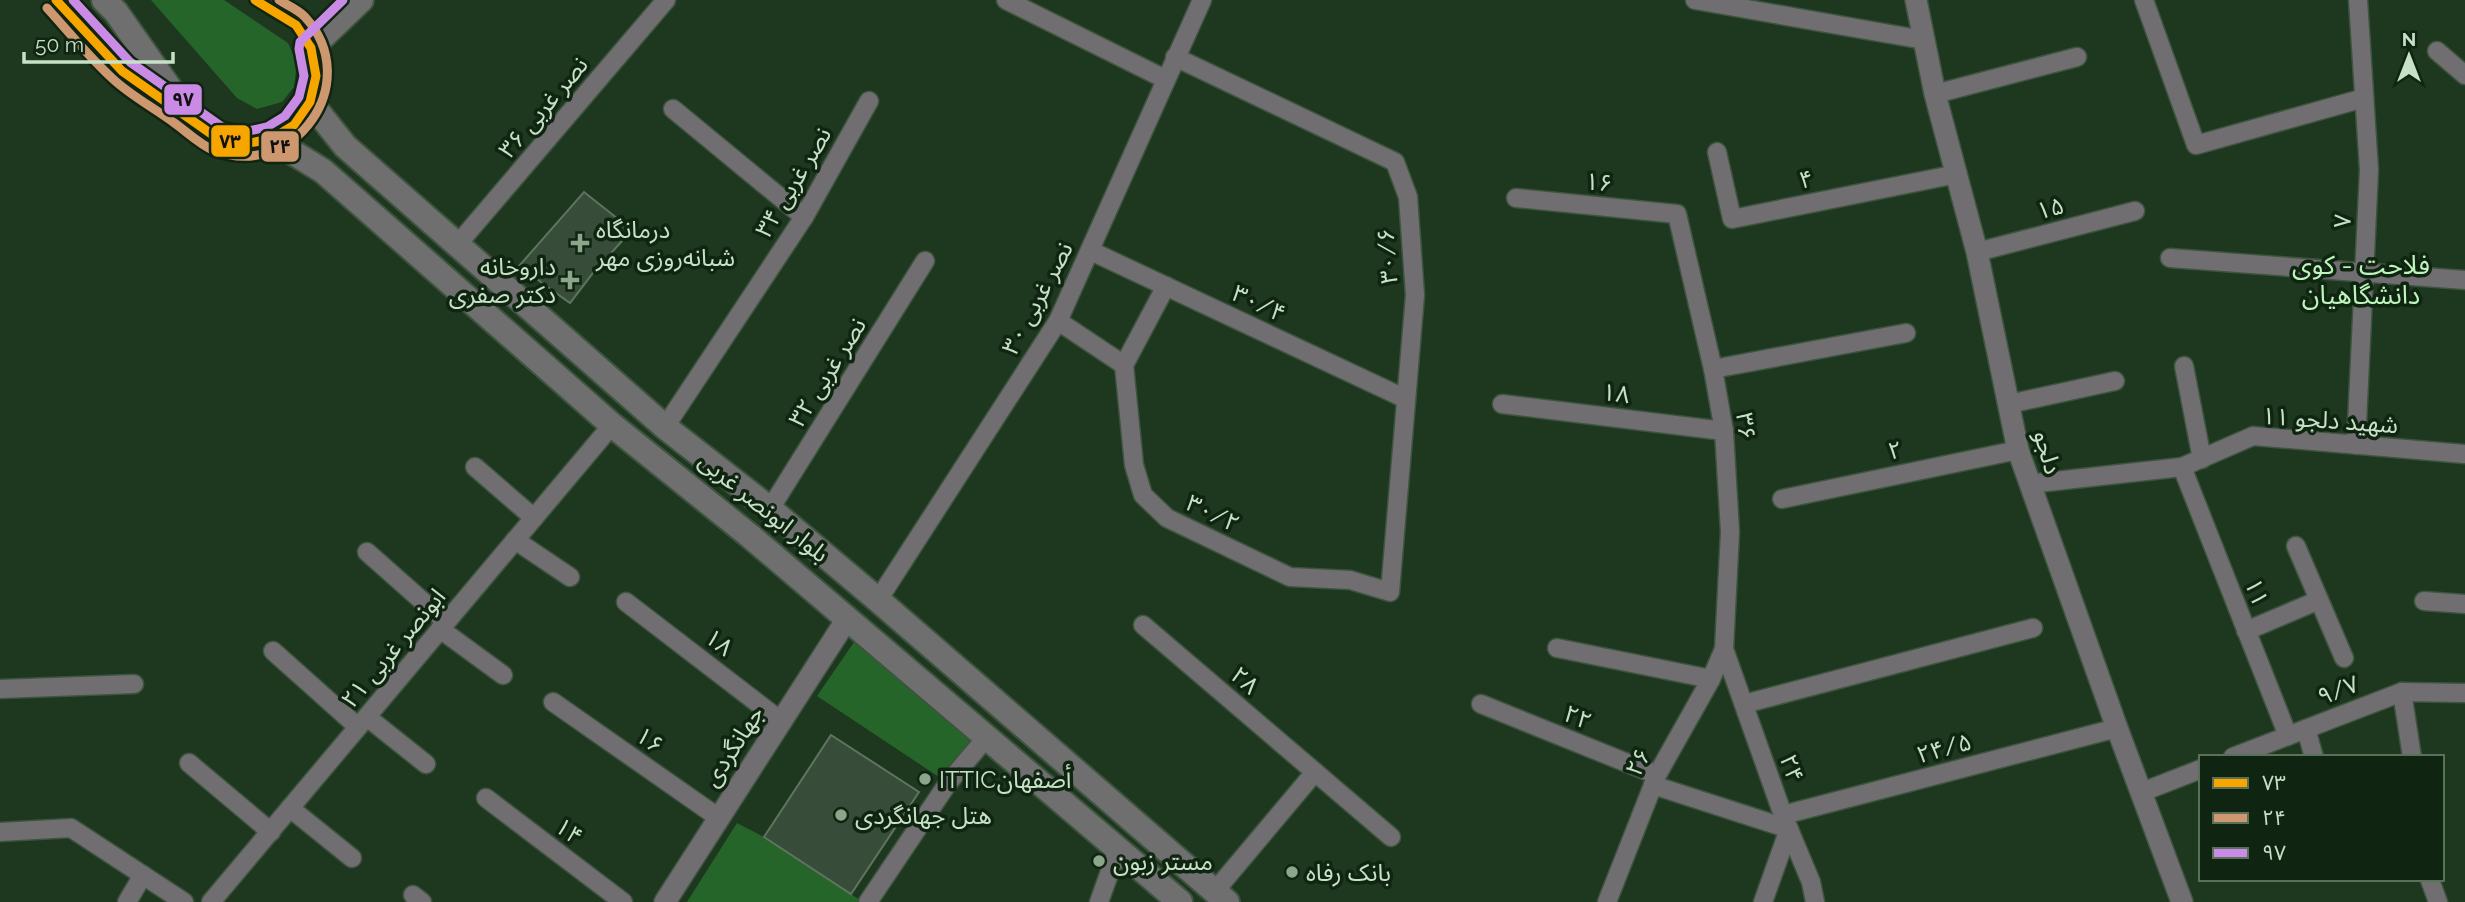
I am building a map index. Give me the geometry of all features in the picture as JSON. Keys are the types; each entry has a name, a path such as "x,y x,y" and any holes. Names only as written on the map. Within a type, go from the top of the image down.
{"main road":[{"path":"103,0 116,12 194,122 217,138 244,144 271,139 294,125 310,102 316,76 311,48 361,0"},
{"name":"بلوار ابونصر غربی","path":"310,102 345,146 665,427 770,509 878,600 1221,897"},
{"name":"بلوار ابونصر غربی","path":"271,139 323,171 611,425 750,536 1180,902"}],"street":[{"name":"نصر غربی ۳۶","path":"457,245 666,0"},
{"path":"1006,0 1165,79"},
{"name":"نصر غربی ۳۰","path":"878,600 1058,321 1202,0"},
{"path":"1695,0 1924,40"},
{"name":"دلجو","path":"1916,0 1935,94 1977,252 2018,450 2116,728 2182,902"},
{"path":"2144,0 2196,145 2364,98"},
{"name":"۷","path":"2356,445 2369,170 2358,0"},
{"path":"2437,51 2465,75"},
{"name":"۳۰/۶","path":"1175,57 1395,162 1408,197 1415,295 1390,592"},
{"path":"1935,94 2077,57"},
{"name":"نصر غربی ۳۴","path":"665,427 804,217 869,101"},
{"path":"673,109 804,217"},
{"name":"۴","path":"1717,152 1732,219 1957,174"},
{"name":"۱۶","path":"1516,198 1677,214"},
{"name":"۱۵","path":"1977,252 2135,211"},
{"name":"۳۶","path":"1677,214 1713,369 1724,431 1730,532 1724,649"},
{"name":"۳۰/۴","path":"1091,251 1406,399"},
{"path":"2170,258 2465,280"},
{"name":"نصر غربی ۳۲","path":"770,509 925,261"},
{"path":"1058,321 1124,365 1166,286"},
{"path":"1713,369 1906,333"},
{"name":"۳۰/۲","path":"1124,365 1133,466 1143,495 1167,518 1290,577 1350,580 1390,592"},
{"path":"2185,366 2202,458"},
{"path":"2009,404 2115,381"},
{"name":"۱۸","path":"1502,404 1724,431"},
{"name":"ابونصر غربی ۲۱","path":"211,902 611,425"},
{"name":"شهید دلجو ۱۱","path":"2029,484 2182,467 2253,436 2465,454"},
{"name":"۲","path":"1782,499 2018,450"},
{"path":"475,467 534,518"},
{"name":"۱۱","path":"2182,467 2288,736"},
{"path":"515,540 570,577"},
{"path":"2296,545 2344,658"},
{"path":"367,551 443,626 503,675"},
{"path":"2246,631 2319,600"},
{"path":"2424,601 2465,604"},
{"name":"۱۸","path":"626,602 781,721"},
{"name":"جهانگردی","path":"664,902 847,619"},
{"name":"۲۸","path":"1143,625 1391,837"},
{"path":"1744,704 2033,628"},
{"path":"1557,648 1711,679"},
{"name":"۲۶","path":"1607,902 1655,780 1711,679 1724,649"},
{"name":"۲۴","path":"1724,649 1786,822 1811,882 1815,902"},
{"path":"273,651 362,722 426,764"},
{"path":"0,689 134,684"},
{"path":"2402,691 2412,755"},
{"name":"۹/۷","path":"2238,755 2402,691 2465,693"},
{"name":"۱۶","path":"553,702 719,818"},
{"name":"۲۲","path":"1480,704 1655,780 1786,822"},
{"name":"۲۴/۵","path":"1786,822 2116,728"},
{"path":"2306,729 2313,755"},
{"path":"868,902 948,783 986,738"},
{"path":"189,763 271,831"},
{"path":"2142,792 2199,770"},
{"path":"1221,897 1315,772"},
{"name":"۱۴","path":"486,798 624,902"},
{"path":"290,808 352,858"},
{"path":"1763,902 1786,822"},
{"path":"0,832 71,828 184,902"},
{"path":"1099,902 1118,849"},
{"path":"127,902 143,875"},
{"path":"2430,881 2438,902"}],"green space":[{"path":"151,0 224,0 288,43 297,63 294,87 282,102 257,109 237,98"},
{"path":"861,632 986,738 948,783 817,696"},
{"path":"737,823 764,837 863,902 687,902"}],"building":[{"name":"درمانگاه شبانه‌روزی مهر","path":"584,192 632,230 570,303 519,266"},
{"name":"هتل جهانگردی","path":"831,735 919,792 851,894 764,837"}],"transit line":[{"name":"۷۳","path":"56,0 122,71 217,138 244,144 271,139 294,125 310,102 316,76 311,48 296,25 255,0"},
{"name":"۹۷","path":"73,0 130,62 222,127 244,132 267,127 285,116 299,97 304,76 300,42 343,0"},
{"name":"۲۴","path":"47,8 96,62 127,90 213,150 243,156 270,152 294,139 312,120 324,96 327,70 322,43 305,17 279,0"}],"place":[{"name":"درمانگاه شبانه‌روزی مهر","path":"580,243"},
{"name":"داروخانه دکتر صفری","path":"570,280"},
{"name":"ITTICأصفهان","path":"925,779"},
{"name":"هتل جهانگردی","path":"841,815"},
{"name":"مستر زبون","path":"1099,861"},
{"name":"بانک رفاه","path":"1292,872"}],"district":[{"name":"فلاحت - کوی دانشگاهیان","path":"2361,280"}]}
